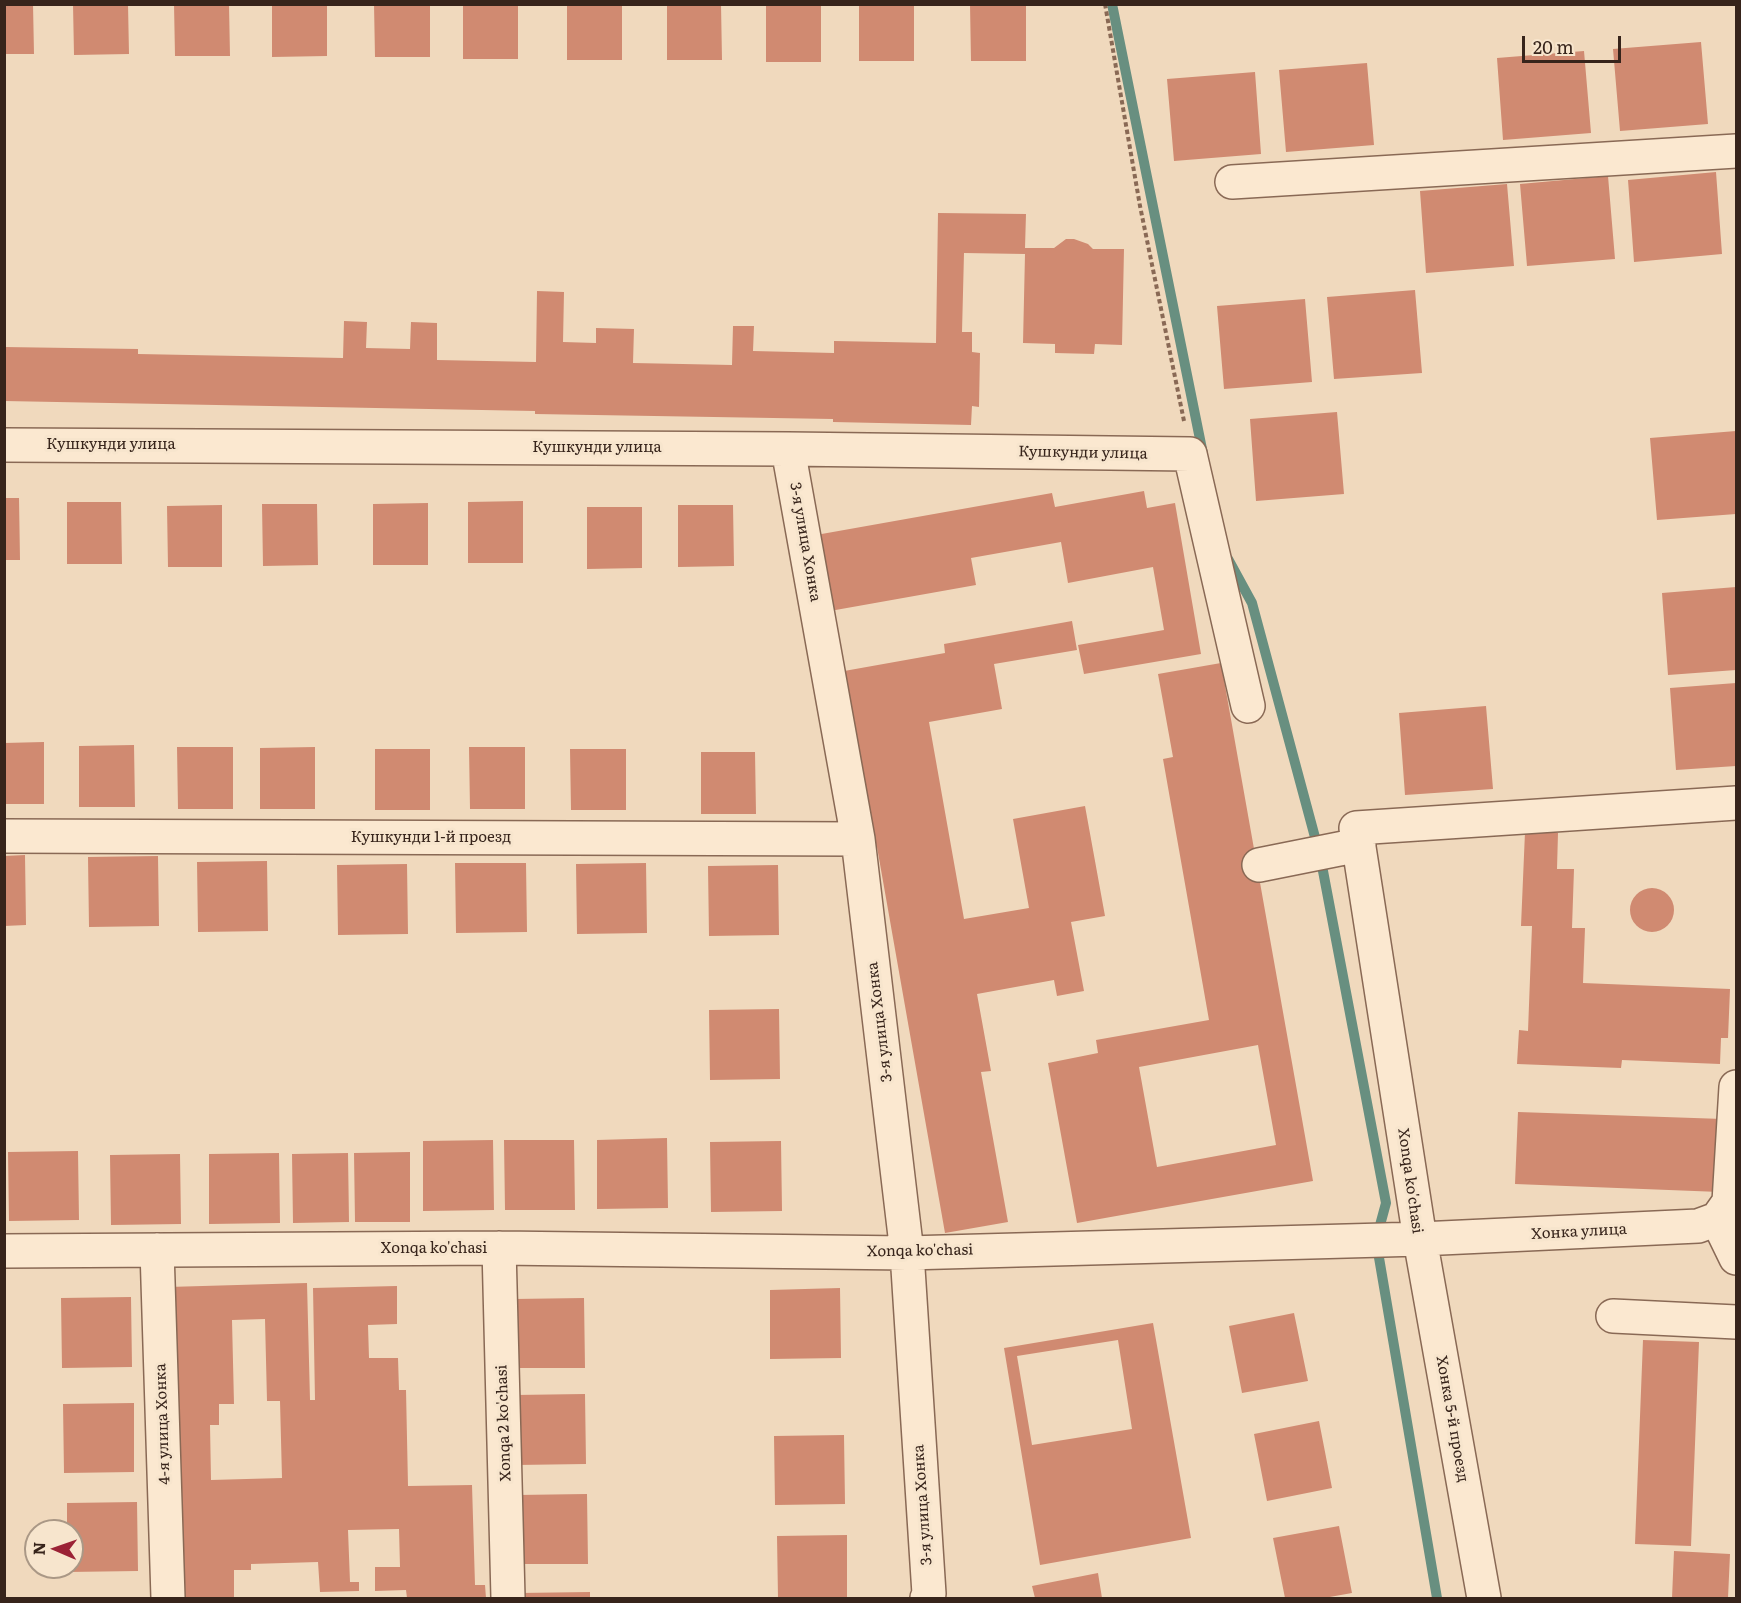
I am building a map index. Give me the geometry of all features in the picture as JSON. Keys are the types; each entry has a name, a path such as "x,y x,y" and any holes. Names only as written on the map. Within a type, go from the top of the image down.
{"street":[{"path":"1232,182 1737,151"},
{"name":"Кушкунди улица","path":"4,445 788,449 1190,454"},
{"name":"3-я улица Хонка","path":"788,449 858,839 907,1253 931,1597"},
{"path":"1190,454 1248,705"},
{"path":"1259,865 1358,837 1737,803"},
{"name":"Кушкунди 1-й проезд","path":"4,836 858,839"},
{"name":"Xonqa ko'chasi","path":"4,1251 499,1248 907,1253 1420,1239 1358,837"},
{"path":"1737,1087 1723,1211 1737,1258"},
{"name":"Хонка улица","path":"1420,1239 1698,1226 1723,1211"},
{"name":"Хонка 5-й проезд","path":"1420,1239 1484,1599"},
{"name":"Xonqa 2 ko'chasi","path":"499,1248 508,1599"},
{"name":"4-я улица Хонка","path":"157,1250 168,1599"},
{"path":"1613,1317 1737,1322"}],"path":[{"path":"1105,4 1140,206 1190,454"}],"building":[{"path":"4,4 33,4 34,54 4,54"},
{"path":"73,4 128,4 129,54 74,55"},
{"path":"174,4 229,4 230,56 175,56"},
{"path":"272,4 327,4 327,56 272,57"},
{"path":"374,4 430,4 430,57 375,57"},
{"path":"463,4 518,4 518,59 463,59"},
{"path":"567,4 622,4 622,60 567,60"},
{"path":"667,4 721,4 722,60 667,60"},
{"path":"766,4 821,4 821,62 766,62"},
{"path":"859,4 914,4 914,61 859,61"},
{"path":"970,4 1026,4 1026,61 971,61"},
{"path":"1701,42 1708,124 1620,131 1613,49"},
{"path":"1584,51 1591,133 1503,140 1497,58"},
{"path":"1367,63 1374,145 1286,152 1279,70"},
{"path":"1255,72 1261,154 1174,161 1167,79"},
{"path":"1716,172 1722,254 1634,262 1628,180"},
{"path":"1608,176 1615,259 1527,266 1520,184"},
{"path":"1507,184 1514,266 1426,273 1420,191"},
{"path":"938,213 1026,214 1025,248 1054,248 1066,239 1074,239 1088,244 1093,249 1124,249 1122,345 1095,344 1094,354 1055,353 1055,344 1023,343 1025,254 964,253 962,332 972,332 972,352 980,353 979,407 972,406 971,425 833,422 833,419 535,414 535,411 4,401 4,347 138,349 138,354 343,358 344,321 367,322 366,348 410,349 411,322 437,323 437,360 536,362 537,291 564,292 563,342 596,343 596,328 634,329 633,363 732,365 733,326 754,326 753,351 834,353 834,341 936,343"},
{"path":"1415,290 1422,373 1334,379 1327,297"},
{"path":"1305,299 1312,382 1224,389 1217,306"},
{"path":"1337,412 1344,494 1256,501 1250,419"},
{"path":"1736,431 1736,514 1657,520 1650,438"},
{"path":"1144,491 1147,508 1175,503 1201,654 1084,674 1078,645 1164,630 1153,567 1068,583 1061,542 971,558 976,585 830,611 816,535 1052,493 1055,507"},
{"path":"4,498 19,498 20,560 4,560"},
{"path":"523,501 523,563 468,563 468,502"},
{"path":"67,502 121,502 122,564 67,564"},
{"path":"428,503 428,565 373,565 373,504"},
{"path":"262,504 317,504 318,565 263,566"},
{"path":"222,505 222,567 168,567 167,506"},
{"path":"678,505 733,505 734,566 678,567"},
{"path":"587,507 642,507 642,568 587,569"},
{"path":"1736,587 1736,670 1668,675 1662,593"},
{"path":"1072,621 1077,650 994,664 1002,709 929,722 964,919 1029,908 1013,819 1085,806 1105,916 1071,922 1084,991 1057,996 1054,980 977,994 991,1071 981,1072 1008,1222 945,1233 877,847 871,849 833,673 945,653 944,644"},
{"path":"1221,663 1313,1181 1077,1223 1048,1063 1098,1053 1096,1040 1209,1020 1163,759 1173,757 1158,674","holes":["1258,1045 1276,1145 1157,1167 1139,1067"]},
{"path":"1736,683 1736,766 1676,770 1670,688"},
{"path":"1486,706 1493,789 1405,795 1399,713"},
{"path":"44,742 44,804 4,804 4,743"},
{"path":"134,745 135,807 79,807 79,746"},
{"path":"177,747 233,747 233,809 178,809"},
{"path":"315,747 315,809 260,809 260,748"},
{"path":"469,747 525,747 525,809 470,809"},
{"path":"375,749 430,749 430,810 375,810"},
{"path":"570,749 626,749 626,810 571,810"},
{"path":"701,752 755,752 756,814 701,814"},
{"path":"1525,832 1558,833 1557,869 1574,869 1572,928 1585,928 1583,983 1730,989 1728,1038 1721,1038 1720,1064 1622,1060 1621,1068 1517,1064 1519,1030 1528,1031 1532,926 1521,926"},
{"path":"25,855 26,925 4,926 4,856"},
{"path":"158,856 159,926 89,927 88,857"},
{"path":"267,861 268,931 198,932 197,862"},
{"path":"455,863 526,863 527,932 456,933"},
{"path":"646,863 647,933 577,934 576,864"},
{"path":"407,864 408,934 338,935 337,865"},
{"path":"778,865 779,935 709,936 708,866"},
{"path":"1652,888 1667,895 1674,910 1667,925 1652,932 1637,925 1630,910 1637,895"},
{"path":"779,1009 780,1079 710,1080 709,1010"},
{"path":"1518,1112 1723,1119 1720,1192 1515,1184"},
{"path":"667,1138 668,1208 597,1209 597,1140"},
{"path":"493,1140 494,1210 423,1211 423,1141"},
{"path":"504,1140 574,1140 575,1210 505,1210"},
{"path":"781,1141 782,1211 711,1212 710,1142"},
{"path":"78,1151 79,1220 9,1221 8,1152"},
{"path":"410,1152 410,1222 355,1222 354,1153"},
{"path":"279,1153 280,1223 209,1224 209,1154"},
{"path":"348,1153 349,1222 293,1223 292,1154"},
{"path":"180,1154 181,1224 111,1225 110,1155"},
{"path":"307,1283 310,1400 315,1400 313,1288 397,1286 397,1324 368,1325 369,1358 398,1358 399,1390 406,1390 408,1486 472,1485 475,1585 485,1585 486,1598 407,1598 406,1590 375,1591 375,1567 400,1567 399,1529 348,1530 350,1582 359,1582 359,1591 320,1592 318,1562 251,1564 251,1570 234,1570 234,1598 181,1598 168,1287","holes":["265,1319 267,1401 280,1401 282,1478 211,1480 210,1425 219,1425 219,1404 234,1404 232,1320"]},
{"path":"840,1288 841,1358 770,1359 770,1290"},
{"path":"131,1297 132,1367 62,1368 61,1298"},
{"path":"584,1298 585,1368 515,1368 514,1299"},
{"path":"1294,1313 1308,1381 1242,1393 1229,1326"},
{"path":"1153,1323 1191,1538 1040,1565 1004,1348","holes":["1118,1340 1132,1429 1032,1445 1017,1356"]},
{"path":"1643,1340 1699,1342 1691,1546 1635,1544"},
{"path":"585,1394 586,1464 516,1465 515,1395"},
{"path":"134,1403 134,1472 64,1473 63,1404"},
{"path":"1319,1421 1332,1488 1267,1501 1254,1434"},
{"path":"844,1435 845,1504 775,1505 774,1436"},
{"path":"587,1494 588,1564 518,1564 517,1495"},
{"path":"137,1502 138,1571 84,1572 84,1519 67,1519 67,1503"},
{"path":"1339,1526 1352,1593 1324,1598 1285,1598 1273,1538"},
{"path":"847,1535 847,1598 778,1598 777,1536"},
{"path":"1674,1551 1730,1554 1728,1598 1672,1598"},
{"path":"1098,1573 1102,1598 1035,1598 1032,1586"},
{"path":"590,1592 590,1598 519,1598 519,1593"}],"waterway":[{"path":"1112,4 1203,454"},
{"path":"1228,559 1252,603 1316,841"},
{"path":"1323,871 1386,1203 1376,1240 1437,1598"}]}
